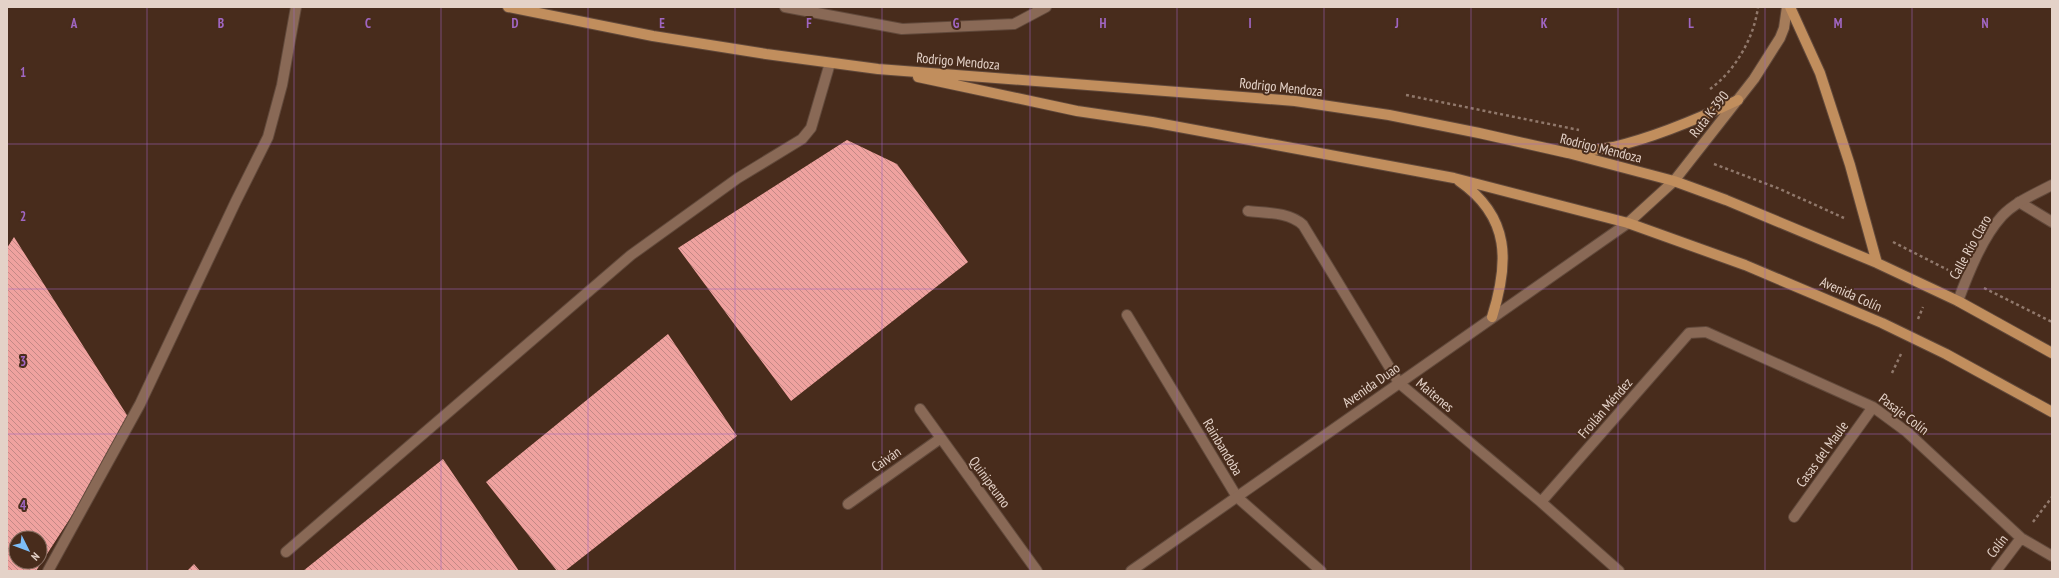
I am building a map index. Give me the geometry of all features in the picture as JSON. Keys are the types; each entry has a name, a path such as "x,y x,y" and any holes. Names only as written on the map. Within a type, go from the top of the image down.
{"main road":[{"name":"Rodrigo Mendoza","path":"508,7 661,37 878,69 1077,111 1152,122 1454,178 1628,223"},
{"name":"Ruta K-390","path":"1628,223 1674,181 1738,100 1774,49 1784,28 1788,7"},
{"path":"1788,7 1820,73 1850,165 1877,263"},
{"name":"Rodrigo Mendoza","path":"878,69 1295,101 1388,115 1568,153 1674,181"},
{"path":"1568,153 1613,146 1656,134 1694,120 1738,100"},
{"path":"1454,178 1476,196 1490,213 1498,230 1503,247 1502,281 1492,317"},
{"path":"1674,181 1784,223 1877,263 1958,301 2052,353"},
{"name":"Avenida Colín","path":"1628,223 1739,262 1868,317 1946,354 2052,412"}],"street":[{"path":"48,571 140,404 268,137 282,85 296,7"},
{"path":"785,7 902,29 1014,24 1046,7"},
{"path":"286,552 631,255 738,178 802,140 811,128 830,62"},
{"name":"Calle Río Claro","path":"1958,301 1966,279 1991,231 2003,216 2019,202 2052,185"},
{"path":"2019,202 2052,222"},
{"name":"Maitenes","path":"1248,211 1289,216 1297,219 1303,225 1399,383 1541,502 1619,571"},
{"name":"Avenida Duao","path":"1131,571 1492,317 1586,254 1628,223"},
{"name":"Rainbandoba","path":"1127,316 1237,497 1321,571"},
{"name":"Pasaje Colín","path":"1689,333 1706,332 1873,407 1907,432 2021,538 2052,556"},
{"name":"Froilán Méndez","path":"1541,502 1689,333"},
{"name":"Casas del Maule","path":"1794,517 1873,407"},
{"name":"Quinipeumo","path":"920,408 1037,571"},
{"name":"Caiván","path":"848,504 941,438"},
{"name":"Colín","path":"1996,571 2021,538"}],"path":[{"path":"1708,90 1728,71 1741,54 1750,36 1758,7"},
{"path":"2021,538 2052,497"}],"building":[{"path":"847,140 897,164 968,262 791,401 678,248"},
{"path":"14,237 132,423 48,552 48,530 8,530 8,570 37,570 7,571 7,248"},
{"path":"668,334 737,436 565,571 557,571 486,482"},
{"path":"443,459 519,571 303,571"},
{"path":"194,564 200,571 187,571"}]}
